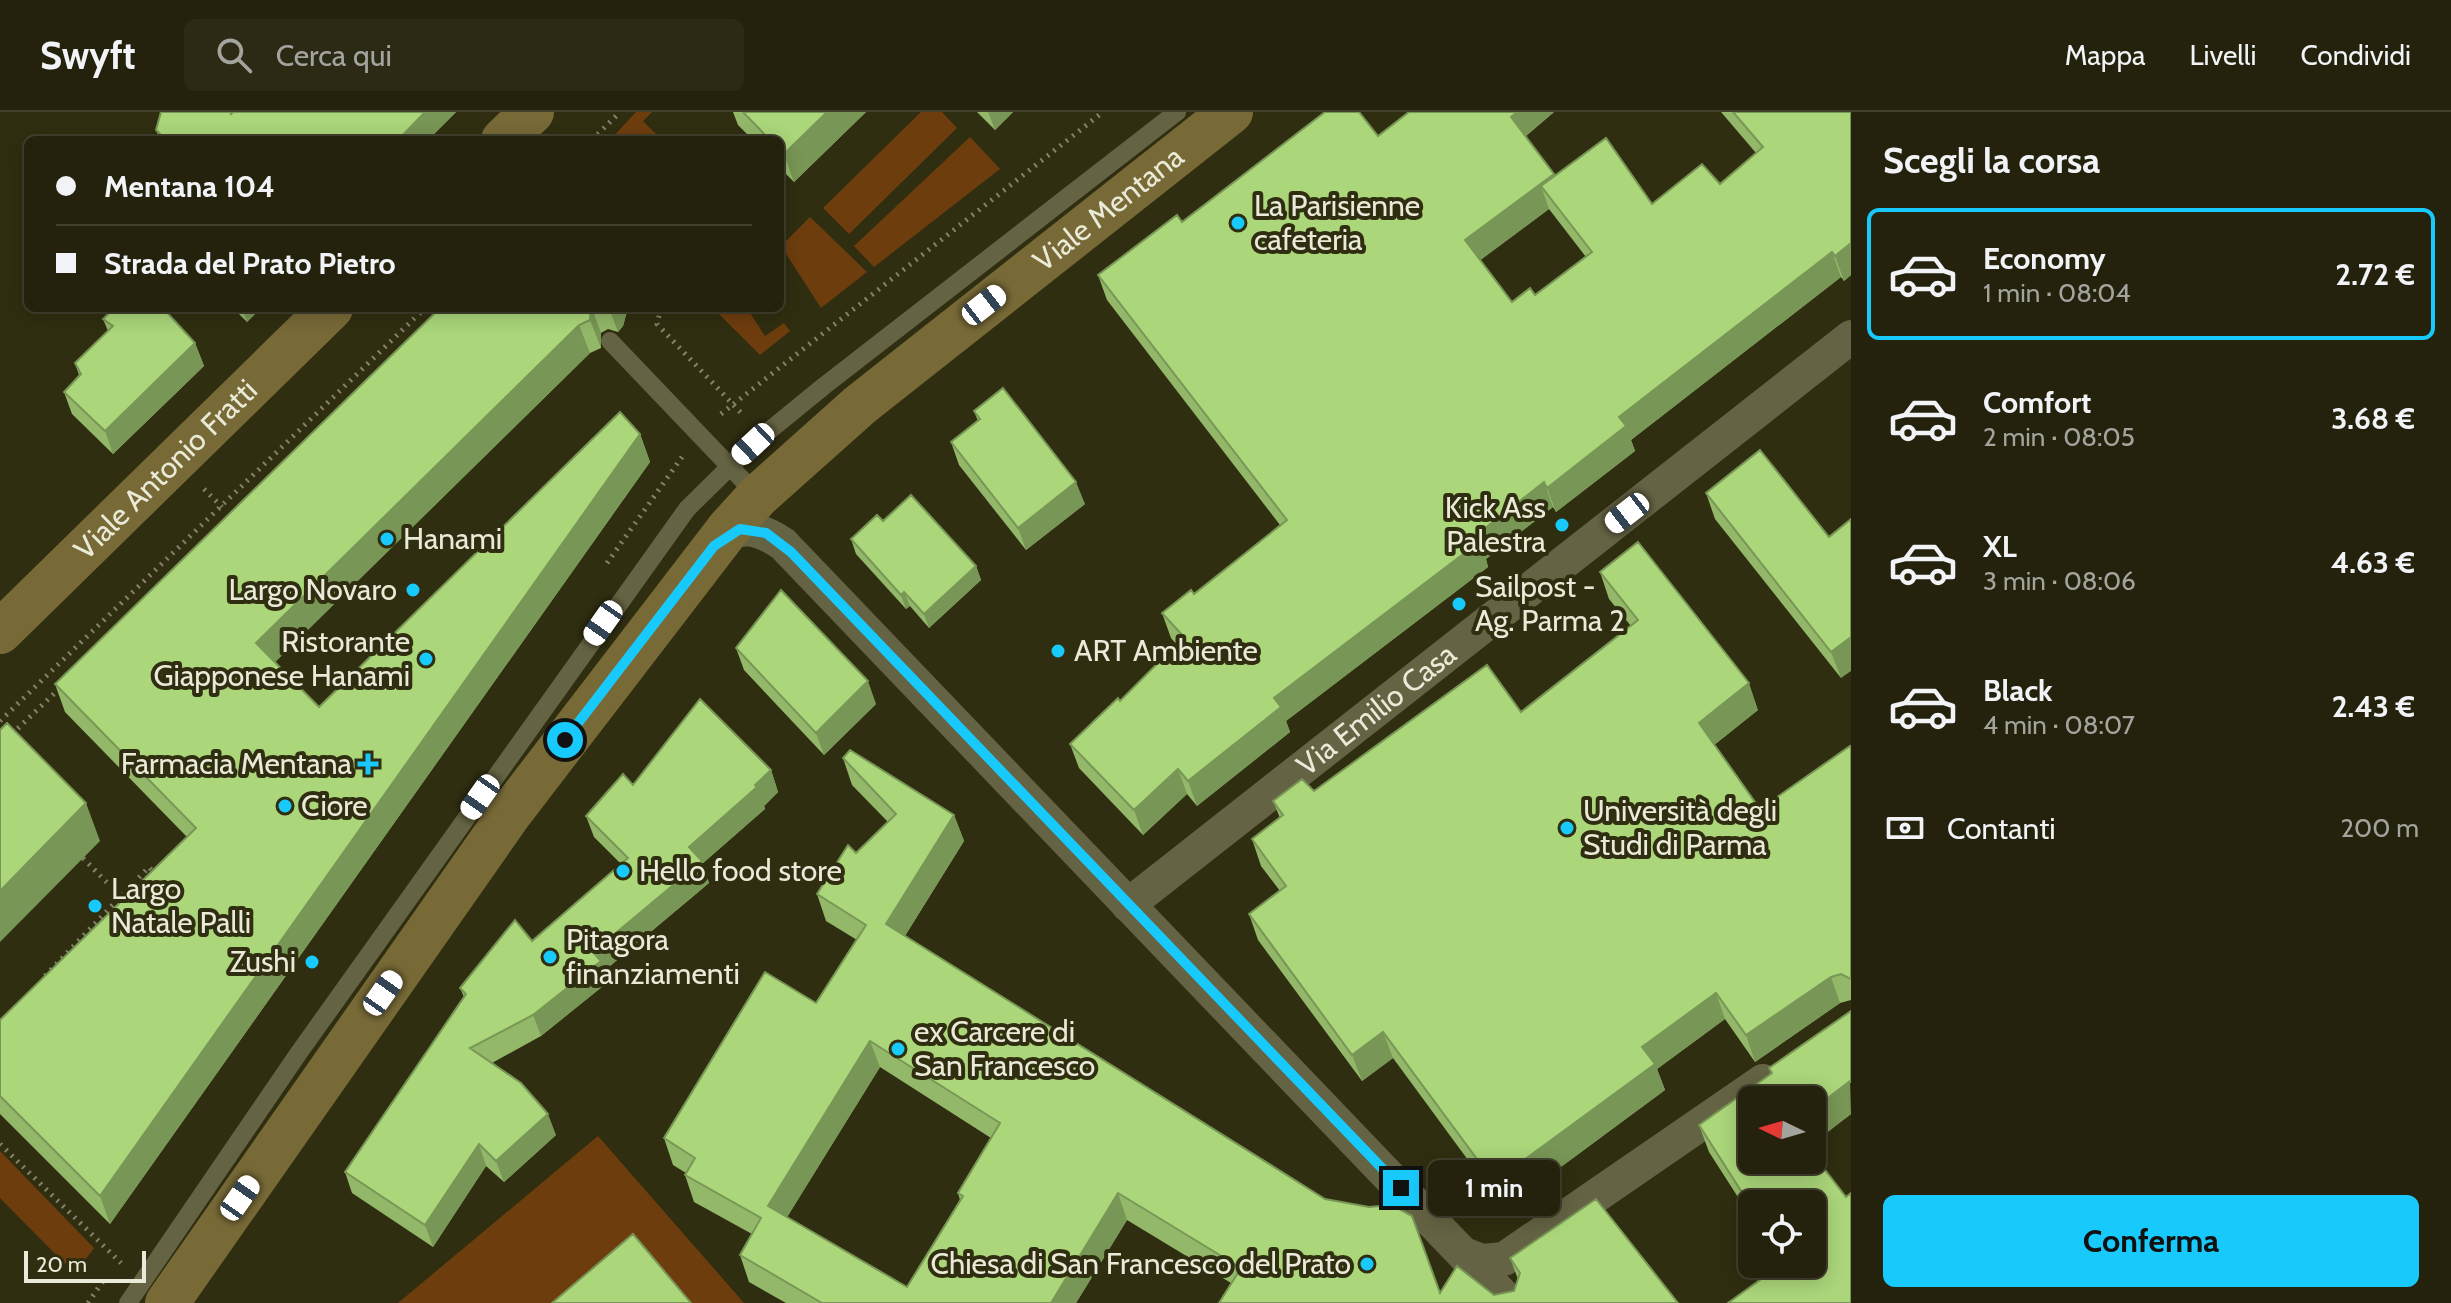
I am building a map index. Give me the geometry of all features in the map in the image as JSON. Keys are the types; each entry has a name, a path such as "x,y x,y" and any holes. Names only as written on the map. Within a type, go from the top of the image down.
{"main road":[{"path":"507,136 532,112"},
{"name":"Viale Mentana","path":"156,1291 511,812 714,546 744,481 910,363 1231,112"},
{"name":"Viale Antonio Fratti","path":"0,632 327,312"}],"street":[{"name":"Via Emilio Casa","path":"1128,905 1851,337"},
{"path":"714,546 731,532 748,528 766,533 783,544 1510,1303"},
{"path":"1464,1254 1482,1261 1504,1259 1785,1065"}],"lane":[{"name":"Viale Mentana","path":"128,1303 156,1291 298,1054 656,548 687,509 744,481 763,436 1177,112"},
{"path":"610,341 744,481"}],"path":[{"path":"596,136 620,112"},
{"path":"0,721 421,312"},
{"path":"660,312 657,324 763,436"},
{"path":"168,560 174,566"},
{"path":"0,745 68,681"},
{"path":"83,858 120,896"},
{"path":"44,977 149,867 163,882"},
{"path":"0,1144 117,1260 156,1291"}],"shaded area":[{"path":"636,112 652,112 643,121 658,136 614,136"},
{"path":"921,112 942,112 957,128 849,234 823,208"},
{"path":"970,137 1000,169 874,267 854,246"},
{"path":"810,217 867,272 821,308 784,251 784,243"},
{"path":"717,312 750,312 765,336 784,323 790,331 760,355"},
{"path":"598,1136 744,1303 398,1303"},
{"path":"0,1151 94,1248 75,1274 0,1198"}],"building":[{"path":"161,112 425,112 402,136 162,136 156,130"},
{"path":"743,112 827,112 784,154 784,136 766,136"},
{"path":"1325,112 1359,112 1378,136 1409,112 1517,112 1511,117 1554,174 1465,240 1512,302 1530,288 1535,295 1592,252 1541,186 1606,138 1652,204 1702,164 1720,184 1763,147 1733,112 1851,112 1851,243 1835,256 1832,252 1619,417 1626,426 1547,488 1544,482 1475,536 1479,542 1274,698 1281,707 1188,781 1178,769 1134,810 1070,744 1118,698 1120,701 1184,637 1162,613 1191,590 1194,594 1287,520 1098,275 1177,215 1182,222"},
{"path":"110,312 167,312 195,343 105,431 64,392 81,374 75,363 113,326 103,319"},
{"path":"436,312 591,312 590,320 579,325 256,643 319,707 620,412 640,434 100,1196 0,1096 0,1020 196,828 55,684"},
{"path":"1003,388 1076,482 1018,528 951,442 980,419 974,411"},
{"path":"1760,450 1829,537 1851,519 1851,637 1831,652 1706,493"},
{"path":"911,495 976,566 924,614 904,592 901,595 851,539 877,515 883,521"},
{"name":"Università degli Studi di Parma","path":"1638,542 1749,683 1699,723 1760,809 1851,748 1851,979 1841,974 1831,977 1746,1035 1716,993 1642,1047 1655,1064 1494,1182 1383,1032 1352,1055 1249,914 1286,886 1252,839 1283,815 1273,801 1302,779 1314,791 1487,665 1521,712 1638,620 1600,572"},
{"path":"781,590 868,681 816,733 736,648"},
{"path":"700,699 771,770 755,785 757,787 689,847 702,861 593,952 601,961 533,1015 470,1048 521,1083 548,1114 496,1161 479,1144 425,1225 345,1172 466,994 460,988 515,920 532,941 628,858 586,816 623,774 633,785"},
{"path":"7,723 86,803 0,891 0,730"},
{"name":"ex Carcere di San Francesco","path":"850,750 954,815 886,924 1325,1199 1369,1207 1392,1205 1412,1216 1440,1293 1457,1266 1494,1295 1514,1291 1520,1273 1510,1258 1596,1199 1678,1303 1219,1303 1241,1268 1118,1193 1051,1303 822,1303 740,1255 761,1218 685,1175 695,1158 664,1138 765,972 816,1003 866,925 817,894 848,845 856,853 896,814 843,758","holes":["870,1041 1000,1123 958,1193 963,1196 907,1287 768,1206"]},
{"path":"1851,1011 1851,1082 1826,1099 1826,1086 1754,1086 1772,1073 1769,1068"},
{"path":"1738,1097 1738,1174 1826,1174 1826,1171 1846,1197 1851,1193 1851,1303 1728,1303 1763,1278 1826,1278 1826,1190 1741,1190 1699,1125"},
{"path":"633,1234 691,1303 552,1303"}],"place":[{"name":"La Parisienne cafeteria","path":"1238,223"},
{"name":"Kick Ass Palestra","path":"1562,525"},
{"name":"Hanami","path":"387,539"},
{"name":"Largo Novaro","path":"413,590"},
{"name":"Sailpost - Ag. Parma 2","path":"1459,604"},
{"name":"ART Ambiente","path":"1058,651"},
{"name":"Ristorante Giapponese Hanami","path":"426,659"},
{"name":"Farmacia Mentana","path":"368,764"},
{"name":"Ciore","path":"285,806"},
{"name":"Università degli Studi di Parma","path":"1567,828"},
{"name":"Hello food store","path":"623,871"},
{"name":"Largo Natale Palli","path":"95,906"},
{"name":"Pitagora finanziamenti","path":"550,957"},
{"name":"Zushi","path":"312,962"},
{"name":"ex Carcere di San Francesco","path":"898,1049"},
{"name":"Chiesa di San Francesco del Prato","path":"1367,1264"}],"route":[{"path":"565,740 714,546 724,536 740,529 766,533 791,552 1401,1188"}]}
